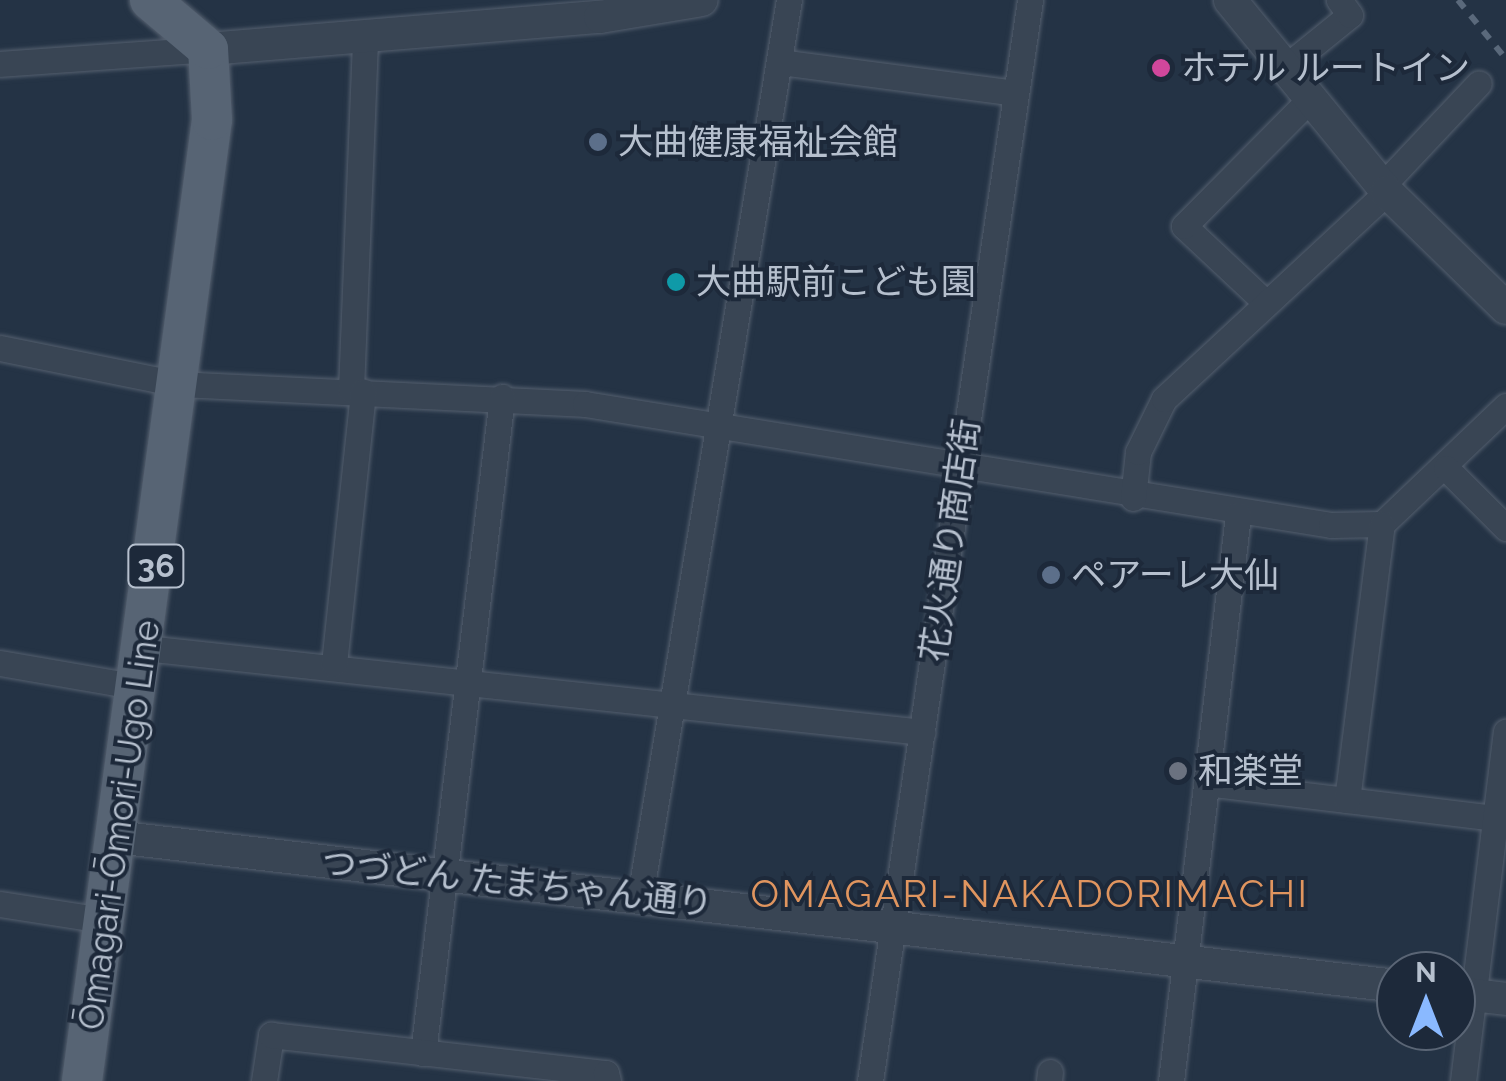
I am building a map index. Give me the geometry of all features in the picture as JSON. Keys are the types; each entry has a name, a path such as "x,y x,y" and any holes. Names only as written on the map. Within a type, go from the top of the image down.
{"main road":[{"path":"150,0 208,49"},
{"name":"Ōmagari-Ōmori-Ugo Line","path":"82,1081 145,648 212,120 208,49"}],"street":[{"path":"0,64 365,36 536,11 702,0"},
{"path":"640,897 714,431 790,0"},
{"name":"花火通り商店街","path":"870,1081 1030,0"},
{"path":"1230,0 1282,70 1384,189 1506,308"},
{"path":"1282,70 1350,15 1339,0"},
{"path":"334,664 357,391 365,36"},
{"path":"780,62 1014,93"},
{"path":"1132,498 1138,452 1164,400 1384,189 1479,83"},
{"path":"1265,302 1184,226 1308,101"},
{"path":"0,348 178,384 502,397 1238,515 1382,524"},
{"path":"423,1052 450,875 502,397"},
{"path":"1347,800 1382,524 1446,468 1506,406"},
{"path":"1446,468 1506,528"},
{"path":"1171,1081 1238,515"},
{"path":"145,648 334,664 922,732"},
{"path":"0,663 138,687"},
{"path":"1463,1081 1479,996 1506,732"},
{"path":"1206,783 1496,818"},
{"name":"つづどん たまちゃん通り","path":"116,837 1376,984"},
{"path":"0,904 103,920"},
{"path":"264,1081 271,1034 606,1073 608,1081"}],"railway":[{"path":"1458,0 1506,59"}],"place":[{"name":"ホテル ルートイン","path":"1161,68"},
{"name":"大曲健康福祉会館","path":"598,142"},
{"name":"大曲駅前こども園","path":"676,282"},
{"name":"ペアーレ大仙","path":"1051,575"},
{"name":"和楽堂","path":"1178,771"}],"district":[{"name":"OMAGARI-NAKADORIMACHI","path":"1030,894"}]}
